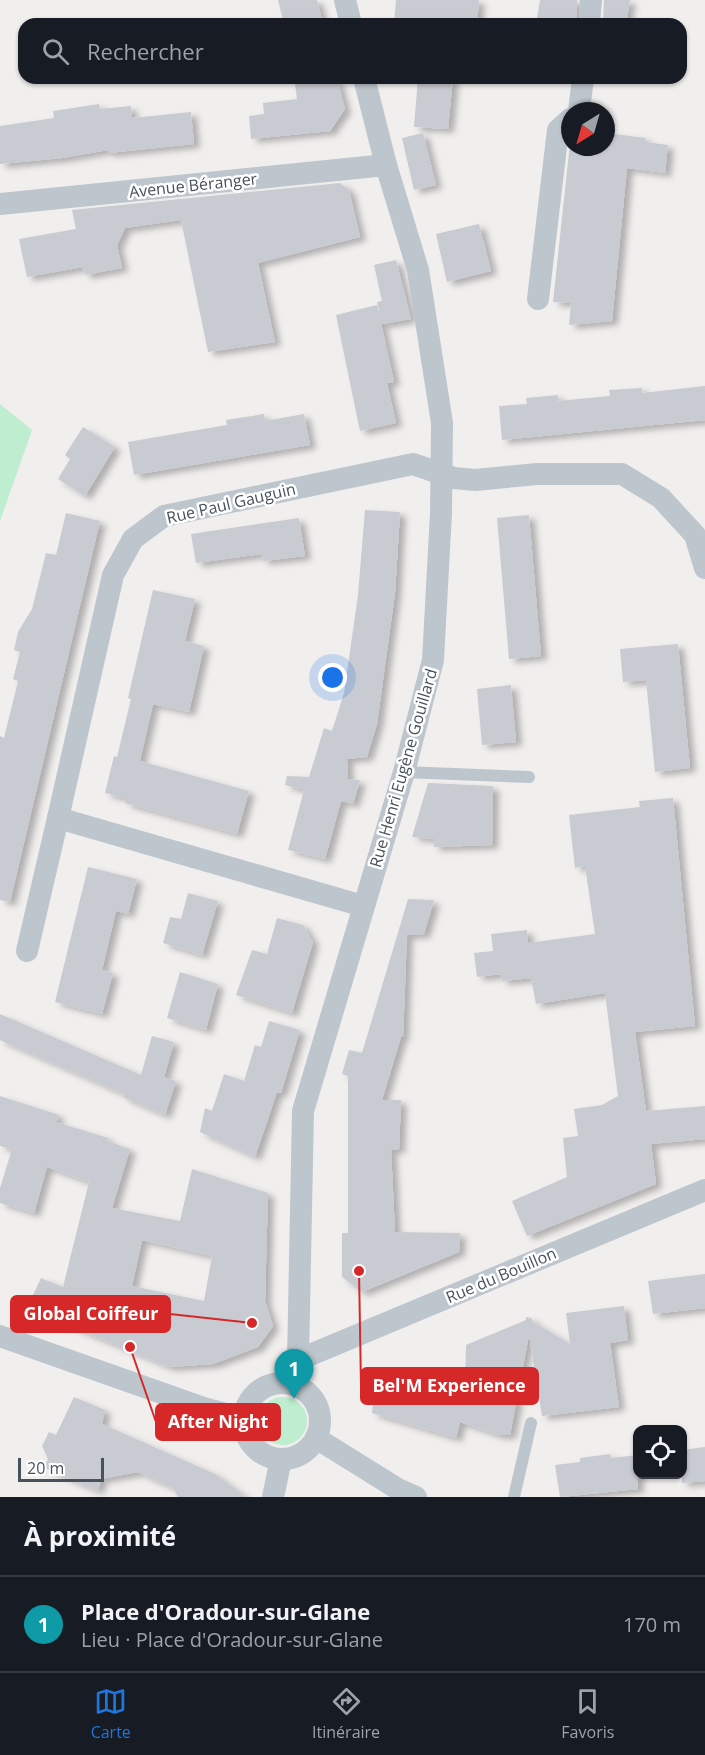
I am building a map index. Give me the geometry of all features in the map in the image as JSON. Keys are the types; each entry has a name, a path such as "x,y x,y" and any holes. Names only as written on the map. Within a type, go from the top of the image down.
{"street":[{"path":"345,0 350,18"},
{"path":"590,18 591,0"},
{"name":"Rue Henri Eugène Gouillard","path":"293,1385 298,1360 303,1110 405,772 433,660 442,423 418,270 386,165 366,84"},
{"path":"580,102 582,84"},
{"path":"538,299 558,130 561,127"},
{"name":"Avenue Béranger","path":"0,204 386,165"},
{"name":"Rue Paul Gauguin","path":"27,951 113,575 134,539 164,516 412,464 454,478 475,480 537,474 622,474 661,498 695,535 705,568"},
{"path":"58,818 363,906"},
{"name":"Rue du Bouillon","path":"298,1360 705,1191"},
{"path":"0,1336 204,1408 244,1419"},
{"path":"279,1384 293,1385 309,1395 317,1407 320,1423 316,1438 303,1453 280,1459 262,1453 253,1445 246,1432 244,1419 249,1403 261,1390 279,1384"},
{"path":"316,1438 398,1489 416,1497"},
{"path":"273,1497 280,1459"}],"lane":[{"path":"405,772 529,777"},
{"path":"514,1497 531,1423"}],"green space":[{"path":"0,404 32,430 0,521"},
{"path":"278,1397 288,1397 303,1407 307,1421 306,1430 297,1441 288,1445 278,1445 263,1435 259,1426 259,1416 269,1401"}],"building":[{"path":"278,0 317,0 322,18 282,18"},
{"path":"396,0 479,0 478,18 394,18"},
{"path":"540,0 577,0 576,18 537,18"},
{"path":"604,0 630,0 627,18 603,18"},
{"path":"295,84 338,84 345,109 330,131 251,139 249,116 264,114 263,103 297,99"},
{"path":"418,84 452,84 448,129 414,127"},
{"path":"99,104 100,109 131,106 132,118 191,112 194,144 108,153 108,150 62,158 0,164 0,126 54,118 53,111"},
{"path":"423,133 436,185 414,190 402,138"},
{"path":"615,134 646,138 645,142 668,145 665,173 627,168 612,321 569,325 571,303 553,302 569,156 615,156"},
{"path":"340,183 349,190 360,237 258,263 275,342 208,352 181,220 125,228 117,245 122,268 85,275 83,267 27,277 19,239 76,229 72,210"},
{"path":"479,224 491,271 447,282 436,234"},
{"path":"396,260 411,319 382,324 377,302 382,301 374,265"},
{"path":"377,305 394,382 387,383 396,423 360,431 336,315"},
{"path":"705,386 705,420 502,440 499,406 527,404 526,398 558,395 558,401 610,396 609,390 642,388 642,393"},
{"path":"264,414 265,421 304,414 310,445 134,475 128,442 227,425 226,420"},
{"path":"83,427 115,447 85,496 58,479 70,459 65,455"},
{"path":"365,510 400,512 395,593 377,724 367,757 347,759 348,779 360,780 353,804 341,801 325,859 288,850 304,790 285,785 287,776 309,777 324,728 332,731 344,693 358,595"},
{"path":"66,513 100,521 10,902 0,900 0,736 4,738 18,681 13,679 20,652 14,650 18,632 32,609 46,553 56,555"},
{"path":"529,515 541,656 509,659 497,518"},
{"path":"299,518 305,556 263,561 262,554 196,563 191,534"},
{"path":"153,590 195,599 185,641 204,646 189,712 153,704 140,761 249,791 237,834 125,803 126,798 105,793 114,756 117,757 131,699 128,698"},
{"path":"678,644 690,768 655,772 646,680 623,682 620,649"},
{"path":"511,685 516,742 482,745 477,689"},
{"path":"428,783 493,786 492,845 434,847 433,839 412,837"},
{"path":"673,798 695,1026 635,1032 646,1111 705,1106 705,1139 651,1144 656,1184 527,1236 512,1201 567,1177 563,1138 578,1136 574,1109 602,1105 618,1096 605,993 536,1004 531,978 502,981 501,974 477,977 474,953 493,951 491,934 527,930 528,943 595,934 585,866 575,868 569,815 640,807 639,801"},
{"path":"88,867 137,879 128,914 116,911 102,970 113,973 102,1014 55,1002"},
{"path":"188,893 218,901 202,955 163,943 170,917 181,919"},
{"path":"408,899 434,900 424,934 407,935 403,1037 401,1037 382,1100 401,1100 399,1150 391,1149 395,1232 460,1233 459,1252 362,1292 342,1277 342,1233 348,1233 348,1076 342,1074 349,1050 362,1053"},
{"path":"277,918 303,925 313,942 292,1013 236,995 252,950 267,954"},
{"path":"180,972 218,984 206,1030 167,1018"},
{"path":"0,1014 141,1075 152,1036 174,1042 164,1077 176,1081 165,1115 123,1097 124,1094 0,1040"},
{"path":"269,1021 300,1030 281,1093 277,1092 255,1157 200,1132 205,1108 212,1111 224,1074 244,1081 255,1045 261,1047"},
{"path":"0,1096 59,1115 56,1122 108,1138 107,1141 130,1149 112,1208 180,1221 192,1169 268,1193 265,1301 273,1326 258,1347 213,1364 169,1367 27,1308 41,1278 63,1287 89,1182 47,1167 34,1213 0,1203 0,1188 12,1149 0,1146","holes":["142,1240 212,1256 204,1301 132,1286"]},
{"path":"705,1274 705,1308 653,1314 648,1281"},
{"path":"624,1306 628,1340 610,1343 619,1407 542,1416 529,1335 510,1435 499,1435 460,1422 456,1438 372,1413 375,1384 432,1389 432,1384 465,1383 466,1345 526,1320 526,1317 532,1318 532,1321 570,1344 566,1313"},
{"path":"74,1397 105,1410 102,1424 215,1474 246,1497 178,1497 173,1488 138,1472 101,1479 98,1491 44,1468 48,1459 42,1446 49,1432 56,1435"},
{"path":"705,1447 705,1481 682,1483 682,1479 687,1479 687,1449"},
{"path":"610,1454 611,1458 633,1456 633,1479 638,1479 638,1489 560,1497 555,1465 580,1462 580,1458"}],"place":[{"name":"Bel'M Experience","path":"359,1271"},
{"name":"Global Coiffeur","path":"252,1323"},
{"name":"After Night","path":"130,1347"},
{"name":"Place d'Oradour-sur-Glane","path":"294,1399"}]}
